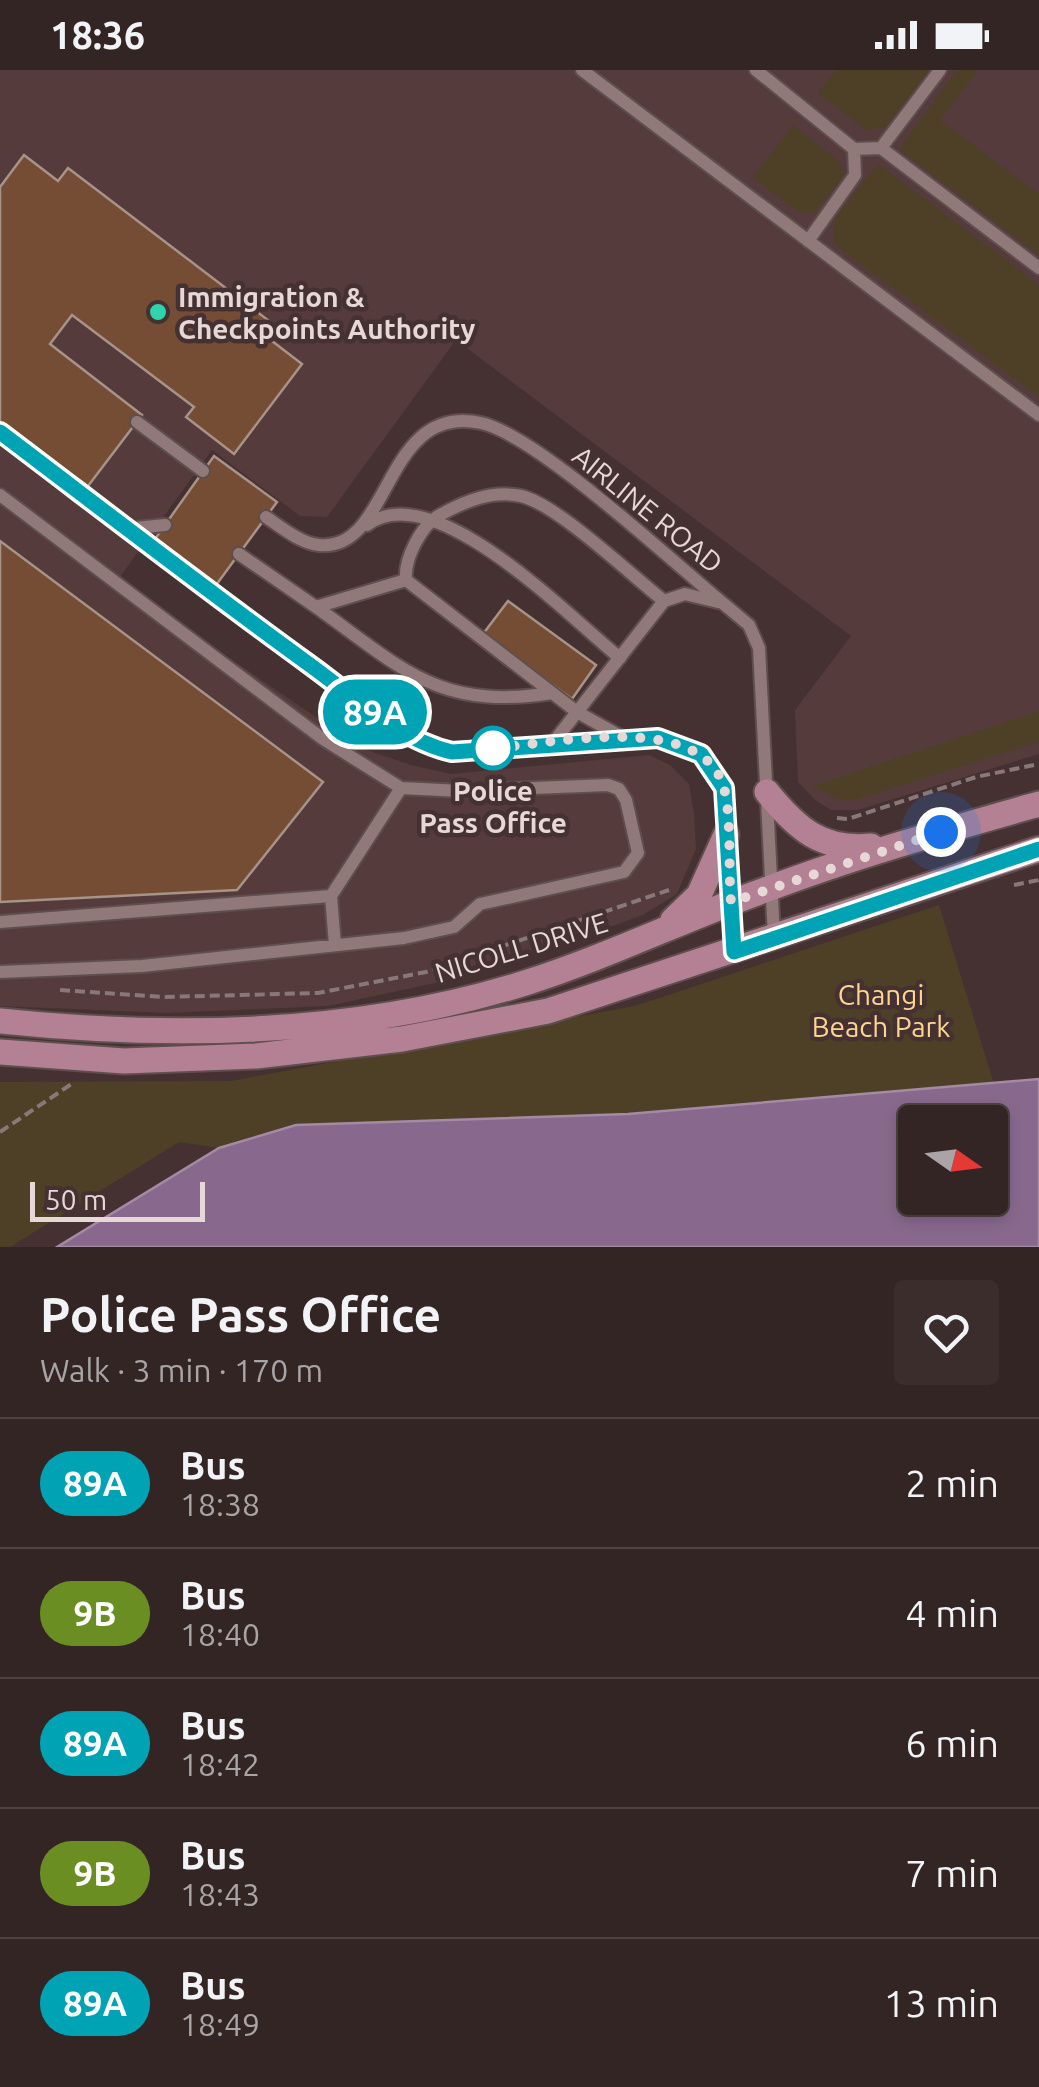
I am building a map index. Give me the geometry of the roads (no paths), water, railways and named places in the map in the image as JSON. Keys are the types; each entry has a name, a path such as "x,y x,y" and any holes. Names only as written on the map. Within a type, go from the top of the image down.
{"main road":[{"path":"768,792 804,833 822,843 852,848 908,842"},
{"name":"NICOLL DRIVE","path":"0,1021 116,1032 242,1032 433,1006 524,983 770,888 1039,804"},
{"path":"654,936 699,895 726,835"},
{"path":"0,1052 124,1062 256,1056 402,1039 548,1011 1039,848"}],"lane":[{"path":"582,70 1039,415"},
{"path":"756,70 854,150 882,148 1039,268"},
{"path":"882,148 940,70"},
{"path":"808,242 855,175 854,150"},
{"name":"AIRLINE ROAD","path":"365,527 378,496 417,440 456,421 480,423 528,444 749,625 759,648 774,939"},
{"path":"137,422 204,470"},
{"path":"0,432 125,529 396,727 432,746 452,752 658,738 701,754 724,788 734,952"},
{"path":"406,580 409,555 433,518 464,501 504,494 524,496 555,514 664,602"},
{"path":"0,495 323,738 401,788 461,791 557,784 619,788 638,853 624,872 480,904 454,927 142,966 0,972"},
{"path":"266,517 318,545 336,544 394,512 433,518 465,532 620,658"},
{"path":"125,529 165,525"},
{"path":"239,554 436,689 514,699 552,693"},
{"path":"316,606 406,580"},
{"path":"406,580 577,712 622,738"},
{"path":"552,744 664,602 684,594 725,604"},
{"path":"334,945 331,896 401,788"},
{"path":"0,922 331,896"}],"place":[{"name":"Immigration & Checkpoints Authority","path":"158,312"},
{"name":"Police Pass Office","path":"493,748"}],"park label":[{"name":"Changi Beach Park","path":"881,1010"}]}
